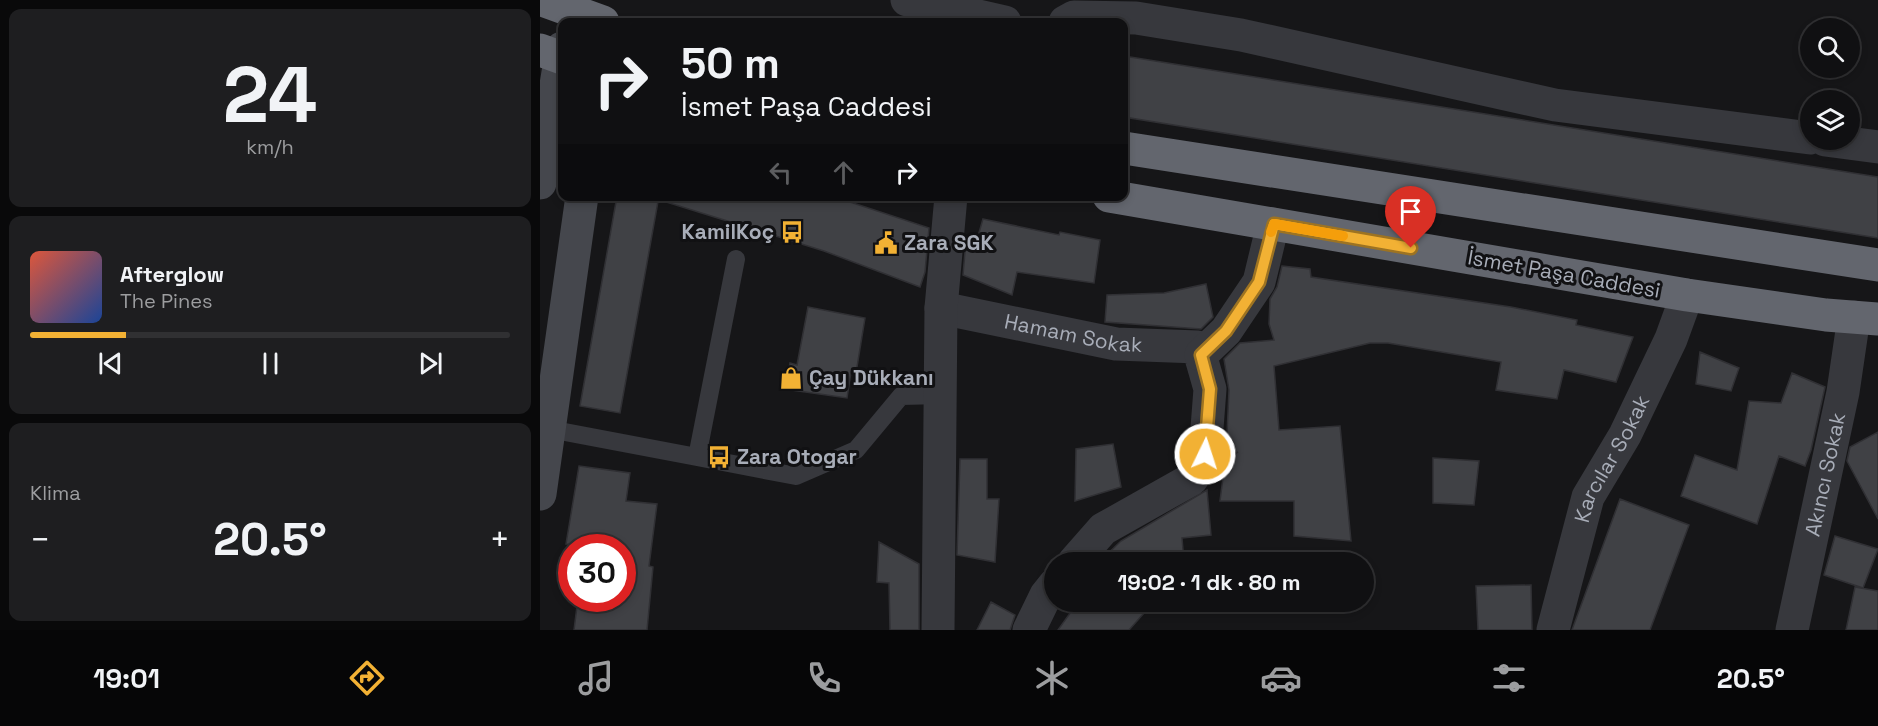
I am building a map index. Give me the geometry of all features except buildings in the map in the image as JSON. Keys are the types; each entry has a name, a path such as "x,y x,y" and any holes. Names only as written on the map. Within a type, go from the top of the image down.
{"highway":[{"path":"542,0 595,17"},
{"path":"1128,149 1878,265"},
{"name":"İsmet Paşa Caddesi","path":"1128,199 1687,295 1866,318"}],"main road":[{"path":"540,183 556,53"},
{"path":"540,494 581,201"}],"street":[{"path":"907,0 987,18"},
{"path":"1132,0 1177,25"},
{"path":"1072,18 1136,18 1352,59 1555,105 1800,137"},
{"path":"1860,145 1878,147"},
{"path":"938,630 942,395 941,308 951,201"},
{"path":"1083,552 1103,529 1192,479 1205,454 1210,389 1201,355 1226,331 1259,282 1274,224"},
{"name":"Karcılar Sokak","path":"1553,630 1588,497 1625,435 1671,339 1687,295"},
{"name":"Hamam Sokak","path":"941,308 1116,344 1198,347 1201,355"},
{"name":"Akıncı Sokak","path":"1792,630 1843,392 1866,318"},
{"path":"1029,630 1044,600"}],"lane":[{"path":"697,457 736,259"},
{"path":"549,429 796,476 856,450 902,396 942,395"}],"slow traffic":[{"path":"1271,232 1274,224 1343,236"}],"place":[{"name":"KamilKoç","path":"792,232"},
{"name":"Zara SGK","path":"886,243"},
{"name":"Çay Dükkanı","path":"791,378"},
{"name":"Zara Otogar","path":"719,457"}],"route":[{"path":"1205,454 1210,389 1201,355 1238,316 1259,282 1274,224 1411,248"}]}
